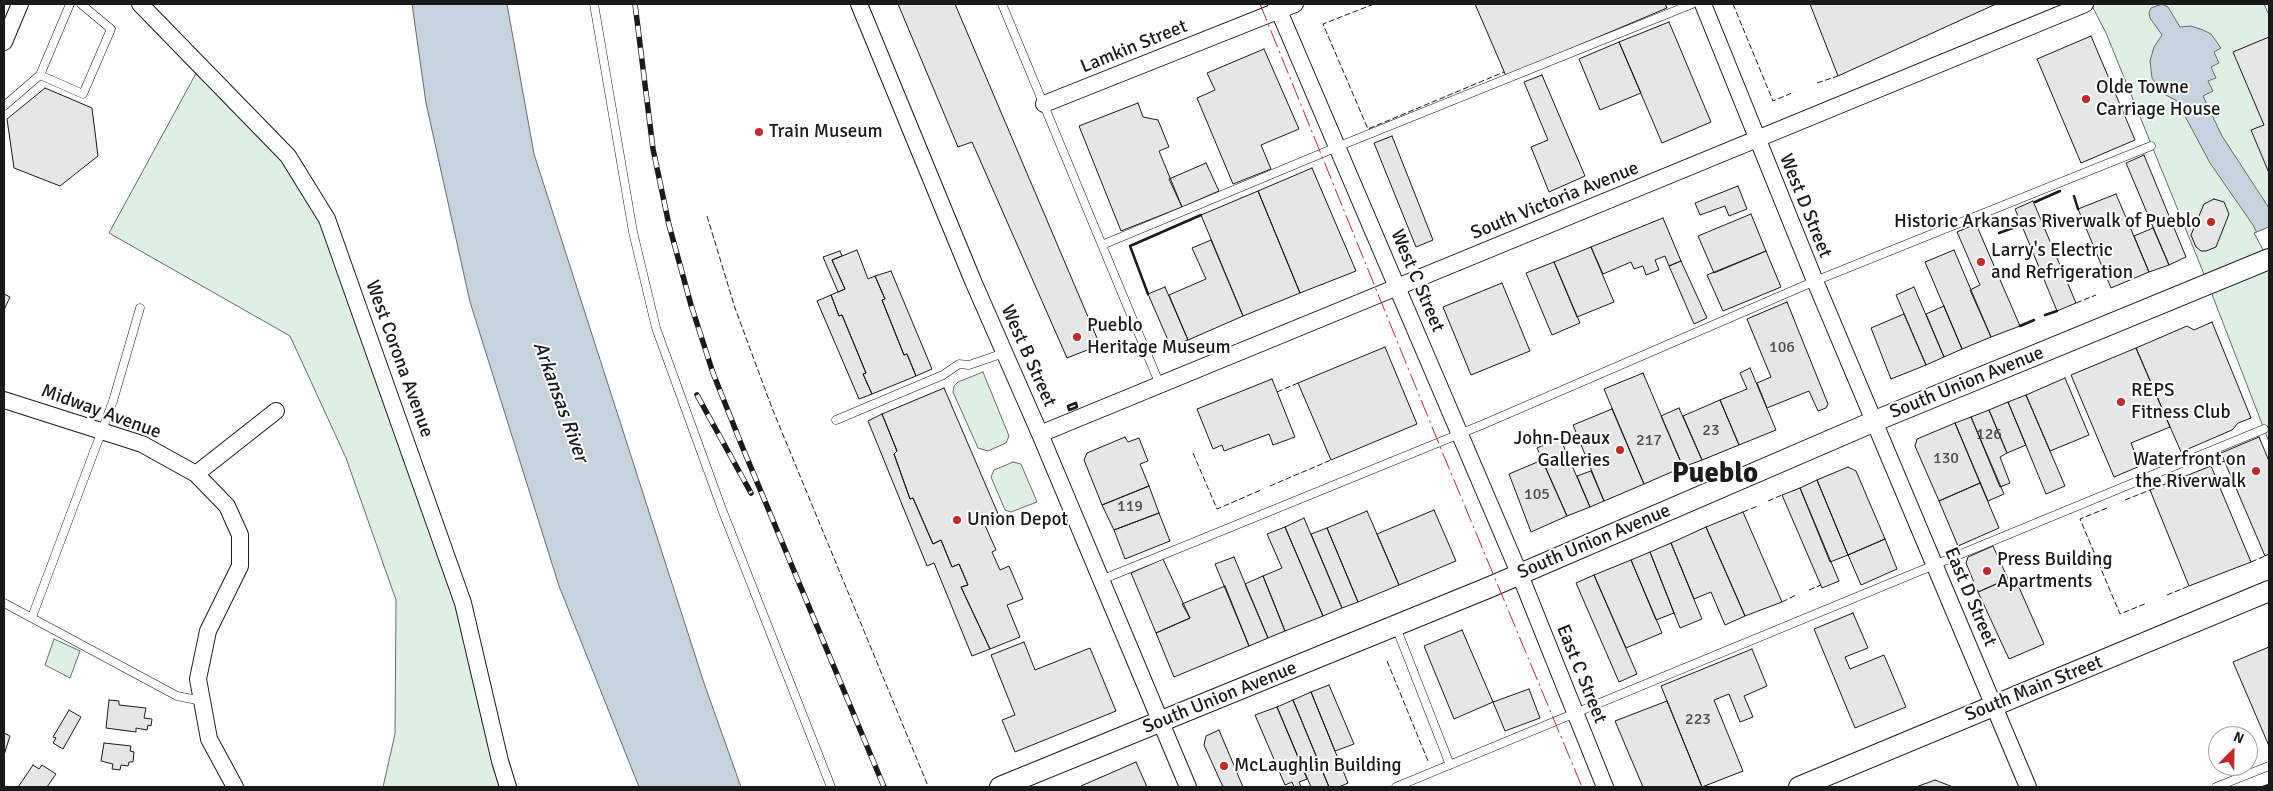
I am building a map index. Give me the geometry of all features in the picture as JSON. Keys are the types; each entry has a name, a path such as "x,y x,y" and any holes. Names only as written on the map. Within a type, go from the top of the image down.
{"street":[{"path":"4,42 20,4"},
{"name":"West Corona Avenue","path":"140,4 288,156 326,219 437,522 463,603 500,761 508,787"},
{"name":"West B Street","path":"860,4 1004,353 1040,434 1188,787"},
{"name":"Lamkin Street","path":"1044,104 1278,7 1295,4"},
{"name":"West D Street","path":"1703,4 1756,140 1875,421"},
{"name":"South Victoria Avenue","path":"1040,434 2085,4"},
{"name":"West C Street","path":"1278,7 1520,575"},
{"name":"South Union Avenue","path":"1000,787 1162,723 1520,575 1875,421 2269,259"},
{"name":"Midway Avenue","path":"4,400 142,444 196,474 227,506 240,535 240,566 208,631 198,679 209,739 235,787"},
{"path":"196,474 276,412"},
{"name":"East D Street","path":"1875,421 2028,787"},
{"name":"East C Street","path":"1520,575 1605,787"},
{"name":"South Main Street","path":"1798,787 2269,592"}],"lane":[{"path":"4,106 40,76 70,4"},
{"path":"40,76 83,94 111,29 81,4"},
{"path":"594,4 633,232 656,328 723,512 831,787"},
{"path":"1002,4 1160,385"},
{"path":"1102,245 1337,147 1692,4"},
{"path":"1100,580 1460,434 1815,281 2151,146"},
{"path":"32,617 102,431 140,308"},
{"path":"836,420 943,375 958,364 969,365 1004,353"},
{"path":"1396,787 2264,428"},
{"path":"4,602 177,696 202,701"},
{"path":"1396,626 1450,765"},
{"path":"2216,787 2269,766"}],"green space":[{"path":"2091,4 2264,4 2269,15 2269,442 2208,284 2106,33"},
{"path":"200,66 288,156 327,219 437,522 508,787 383,787 395,734 396,600 346,458 290,336 109,233"},
{"path":"983,372 1009,436 1006,443 988,451 978,448 953,392 954,386 958,382"},
{"path":"1013,462 1021,464 1037,502 1011,512 1005,510 991,477 994,470"},
{"path":"54,639 80,651 70,678 45,665"}],"water":[{"name":"Arkansas River","path":"412,4 507,4 534,154 704,683 741,787 639,787 559,586 470,302 426,103"},
{"path":"2162,4 2168,7 2180,27 2191,26 2211,34 2221,48 2214,52 2219,63 2211,67 2216,78 2208,81 2213,91 2203,96 2222,136 2269,208 2269,258 2253,225 2210,163 2177,101 2164,94 2152,78 2150,61 2154,47 2162,35 2150,18 2149,13 2151,8"}],"pier":[{"path":"2269,227 2269,261 2254,233"}],"building":[{"path":"898,4 955,4 1100,345 1067,358 972,142 958,147"},
{"path":"1475,4 1665,4 1667,8 1506,76"},
{"path":"1810,4 1996,4 1838,76"},
{"path":"1669,22 1711,122 1662,143 1619,42"},
{"name":"Olde Towne Carriage House","path":"2091,36 2135,140 2081,163 2037,59"},
{"path":"2269,37 2269,173 2251,130 2264,125 2233,52"},
{"path":"1619,42 1641,93 1600,110 1579,59"},
{"path":"1264,49 1299,129 1261,145 1271,169 1233,184 1197,98 1215,90 1207,73"},
{"path":"1542,75 1585,176 1549,192 1531,147 1548,140 1524,82"},
{"path":"45,88 92,108 98,156 60,186 14,168 7,119"},
{"path":"1138,103 1143,117 1158,120 1169,147 1159,151 1182,207 1121,231 1079,126"},
{"path":"1392,136 1433,240 1416,247 1374,143"},
{"path":"2144,155 2186,257 2169,265 2126,163"},
{"path":"1206,163 1219,191 1182,207 1169,179"},
{"path":"1312,168 1356,271 1300,293 1258,191"},
{"path":"1738,186 1747,209 1729,216 1725,206 1700,215 1695,203"},
{"path":"1258,191 1300,293 1243,316 1201,215"},
{"path":"2116,194 2149,272 2111,288 2078,209"},
{"name":"Historic Arkansas Riverwalk of Pueblo","path":"2214,199 2224,202 2229,214 2216,247 2201,251 2196,247 2191,235 2204,204"},
{"path":"2033,201 2076,303 2057,311 2015,209"},
{"path":"1751,214 1766,251 1714,273 1698,236"},
{"path":"1663,218 1681,261 1669,266 1665,256 1655,260 1659,270 1646,275 1643,266 1634,269 1631,262 1603,274 1591,247"},
{"name":"Larry's Electric and Refrigeration","path":"1976,224 2020,326 1991,337 1970,290 1980,285 1957,232"},
{"path":"2153,228 2169,265 2149,272 2134,236"},
{"path":"1211,240 1243,316 1188,340 1169,295 1206,279 1192,248"},
{"path":"1591,247 1614,302 1577,317 1554,262"},
{"path":"857,250 868,279 875,276 885,299 882,300 904,355 907,354 916,376 872,394 863,374 866,373 842,315 839,316 831,295 845,289 832,260"},
{"path":"1954,250 1991,337 1962,349 1925,262"},
{"path":"840,251 842,256 832,260 845,289 838,292 823,257"},
{"path":"1766,251 1781,287 1723,311 1707,275"},
{"path":"1681,261 1707,318 1694,324 1669,266"},
{"path":"1554,262 1580,323 1552,335 1526,273"},
{"path":"891,271 932,369 916,376 907,354 904,355 882,300 885,299 875,276"},
{"path":"1502,283 1530,351 1471,375 1443,307"},
{"path":"1165,287 1188,340 1171,347 1148,294"},
{"path":"1914,287 1944,357 1926,365 1896,295"},
{"path":"4,294 10,297 4,310"},
{"path":"831,295 839,316 842,315 866,373 863,374 872,394 859,399 817,301"},
{"path":"1787,302 1828,404 1826,408 1818,411 1809,391 1767,408 1757,383 1771,377 1747,319"},
{"path":"1944,306 1962,349 1944,357 1926,314"},
{"path":"1904,314 1926,365 1891,379 1871,328"},
{"path":"2212,322 2251,418 2238,423 2232,430 2181,452 2136,348 2187,326 2194,330"},
{"path":"1385,347 1417,424 1331,460 1298,383"},
{"name":"REPS Fitness Club","path":"2136,348 2170,427 2131,443 2140,466 2114,477 2071,375"},
{"path":"1750,368 1776,430 1739,445 1720,400 1747,389 1740,373"},
{"path":"1643,373 1683,467 1644,484 1604,389"},
{"path":"2065,378 2089,435 2050,451 2026,395"},
{"path":"1272,379 1295,437 1273,445 1269,434 1224,451 1222,445 1213,449 1197,409"},
{"name":"Union Depot","path":"944,388 999,516 984,523 996,550 992,552 1000,570 1009,566 1023,599 1007,605 1020,637 990,649 961,587 968,585 959,564 952,567 941,540 933,544 913,498 910,499 894,454 897,451 882,414"},
{"path":"2026,395 2065,486 2046,494 2008,402"},
{"path":"1720,400 1739,445 1702,460 1683,416"},
{"path":"2008,402 2026,445 2007,453 1989,410"},
{"path":"1679,408 1702,460 1683,467 1661,416"},
{"path":"1612,409 1644,484 1604,501 1573,425"},
{"path":"1989,410 2007,453 2000,457 2010,483 2000,487 1971,417"},
{"path":"882,414 897,451 894,454 910,499 913,498 933,544 941,540 952,567 959,564 968,585 961,587 990,649 972,656 934,563 927,566 868,421"},
{"path":"1971,417 2004,494 1988,501 1955,423"},
{"path":"1955,423 1980,483 1939,501 1915,446 1917,439"},
{"path":"1125,437 1128,442 1139,438 1148,461 1140,464 1149,486 1102,505 1084,460 1087,453"},
{"path":"2259,437 2269,461 2269,554 2265,556 2221,453"},
{"path":"1560,438 1590,507 1567,516 1537,448"},
{"path":"1542,460 1567,516 1531,532 1509,474"},
{"path":"2211,466 2251,562 2189,586 2150,490"},
{"path":"1848,467 1856,471 1885,539 1848,555 1817,480"},
{"path":"1591,471 1604,501 1590,507 1577,476"},
{"path":"1817,480 1848,555 1830,562 1800,488"},
{"path":"1980,483 1999,528 1958,546 1939,501"},
{"path":"1149,486 1159,513 1114,530 1102,505"},
{"path":"1800,488 1839,581 1822,588 1782,495"},
{"path":"1434,510 1456,561 1399,585 1377,534"},
{"path":"1367,511 1399,585 1358,602 1327,528"},
{"path":"1743,512 1782,602 1745,616 1706,527"},
{"path":"1159,513 1170,541 1125,559 1114,530"},
{"path":"1304,518 1342,608 1323,616 1285,527"},
{"path":"1285,527 1323,616 1285,631 1263,576 1282,568 1267,534"},
{"path":"1706,527 1745,616 1725,625 1711,592 1694,599 1671,543"},
{"path":"1327,528 1358,602 1342,608 1311,534"},
{"path":"1885,539 1897,569 1861,585 1848,555"},
{"path":"1671,543 1702,619 1680,628 1650,552"},
{"name":"Press Building Apartments","path":"1993,546 2008,579 1978,592 1966,563 1968,557"},
{"path":"1650,552 1674,613 1656,620 1631,560"},
{"path":"1234,557 1268,638 1249,646 1215,564"},
{"path":"1163,559 1190,618 1156,633 1131,573"},
{"path":"1631,560 1662,633 1626,648 1594,575"},
{"path":"1594,575 1637,674 1619,682 1576,583"},
{"path":"1263,576 1285,631 1268,638 1245,584"},
{"path":"2014,576 2044,644 2009,659 1978,592"},
{"path":"1225,586 1249,646 1174,677 1156,633 1190,618 1182,604"},
{"path":"1853,613 1868,648 1845,657 1850,669 1884,655 1906,707 1855,728 1814,629"},
{"path":"1462,630 1493,702 1454,719 1424,646"},
{"path":"1024,642 1035,670 1090,648 1116,711 1015,752 1002,720 1015,715 991,655"},
{"path":"2269,647 2269,746 2233,662"},
{"path":"1752,649 1767,686 1744,696 1753,717 1740,722 1729,694 1714,700 1743,771 1702,787 1661,686"},
{"path":"1329,685 1354,744 1335,751 1311,692"},
{"path":"1529,689 1540,718 1505,731 1493,702"},
{"path":"1311,692 1348,783 1339,787 1329,787 1293,700"},
{"path":"109,700 119,701 119,705 146,708 144,718 152,719 151,726 148,725 147,730 136,728 136,732 106,728"},
{"path":"1293,700 1329,787 1311,787 1277,707"},
{"path":"1667,701 1702,787 1643,787 1615,721"},
{"path":"1277,707 1307,779 1299,782 1301,787 1294,787 1292,782 1285,785 1255,715"},
{"path":"69,710 81,717 63,749 53,743 56,738 53,737"},
{"name":"McLaughlin Building","path":"1219,730 1243,787 1223,787 1204,745 1206,736"},
{"path":"4,733 10,736 4,755"},
{"path":"104,743 131,746 130,751 134,752 133,762 129,762 128,766 121,765 120,770 112,769 113,764 101,761"},
{"path":"1136,762 1147,787 1081,787 1081,786"},
{"path":"33,765 39,769 42,765 56,774 47,787 18,787"},
{"path":"1935,780 1953,787 1916,787"}],"railway":[{"path":"635,4 653,149 669,225 691,305 713,373 742,446 884,787"},
{"path":"697,395 751,493"}],"fence":[{"path":"1374,4 1323,24 1368,129 1504,72"},
{"path":"1733,4 1773,101 1794,92"},
{"path":"1817,83 1838,76"},
{"path":"707,216 735,308 772,408 928,786"},
{"path":"2076,303 2096,295"},
{"path":"1277,392 1298,383"},
{"path":"1193,453 1217,509 1261,490"},
{"path":"1270,486 1331,460"},
{"path":"2211,466 2225,461"},
{"path":"2125,500 2150,490"},
{"path":"1768,501 1782,495"},
{"path":"1743,512 1758,506"},
{"path":"2107,508 2080,519 2120,614 2147,603"},
{"path":"2251,562 2265,556"},
{"path":"1809,590 1821,585"},
{"path":"2167,595 2189,586"},
{"path":"1782,602 1796,595"},
{"path":"1387,661 1428,761"}],"wall":[{"path":"2035,202 2060,191"},
{"path":"2074,196 2078,209"},
{"path":"1148,294 1130,246 1201,215"},
{"path":"1999,233 2021,225"},
{"path":"2045,315 2057,311"},
{"path":"2020,326 2034,320"},
{"path":"1076,403 1077,407 1069,410 1068,406 1076,403"},
{"path":"2263,787 2269,785"}],"power":[{"path":"1260,4 1441,449 1582,787"}],"place":[{"name":"Olde Towne Carriage House","path":"2086,99"},
{"name":"Train Museum","path":"759,132"},
{"name":"Historic Arkansas Riverwalk of Pueblo","path":"2211,222"},
{"name":"Larry's Electric and Refrigeration","path":"1981,262"},
{"name":"Pueblo Heritage Museum","path":"1077,337"},
{"name":"REPS Fitness Club","path":"2121,402"},
{"name":"John-Deaux Galleries","path":"1620,450"},
{"name":"Waterfront on the Riverwalk","path":"2256,471"},
{"name":"Union Depot","path":"957,520"},
{"name":"Press Building Apartments","path":"1987,571"},
{"name":"McLaughlin Building","path":"1224,766"}],"district":[{"name":"Pueblo","path":"1715,474"}]}
